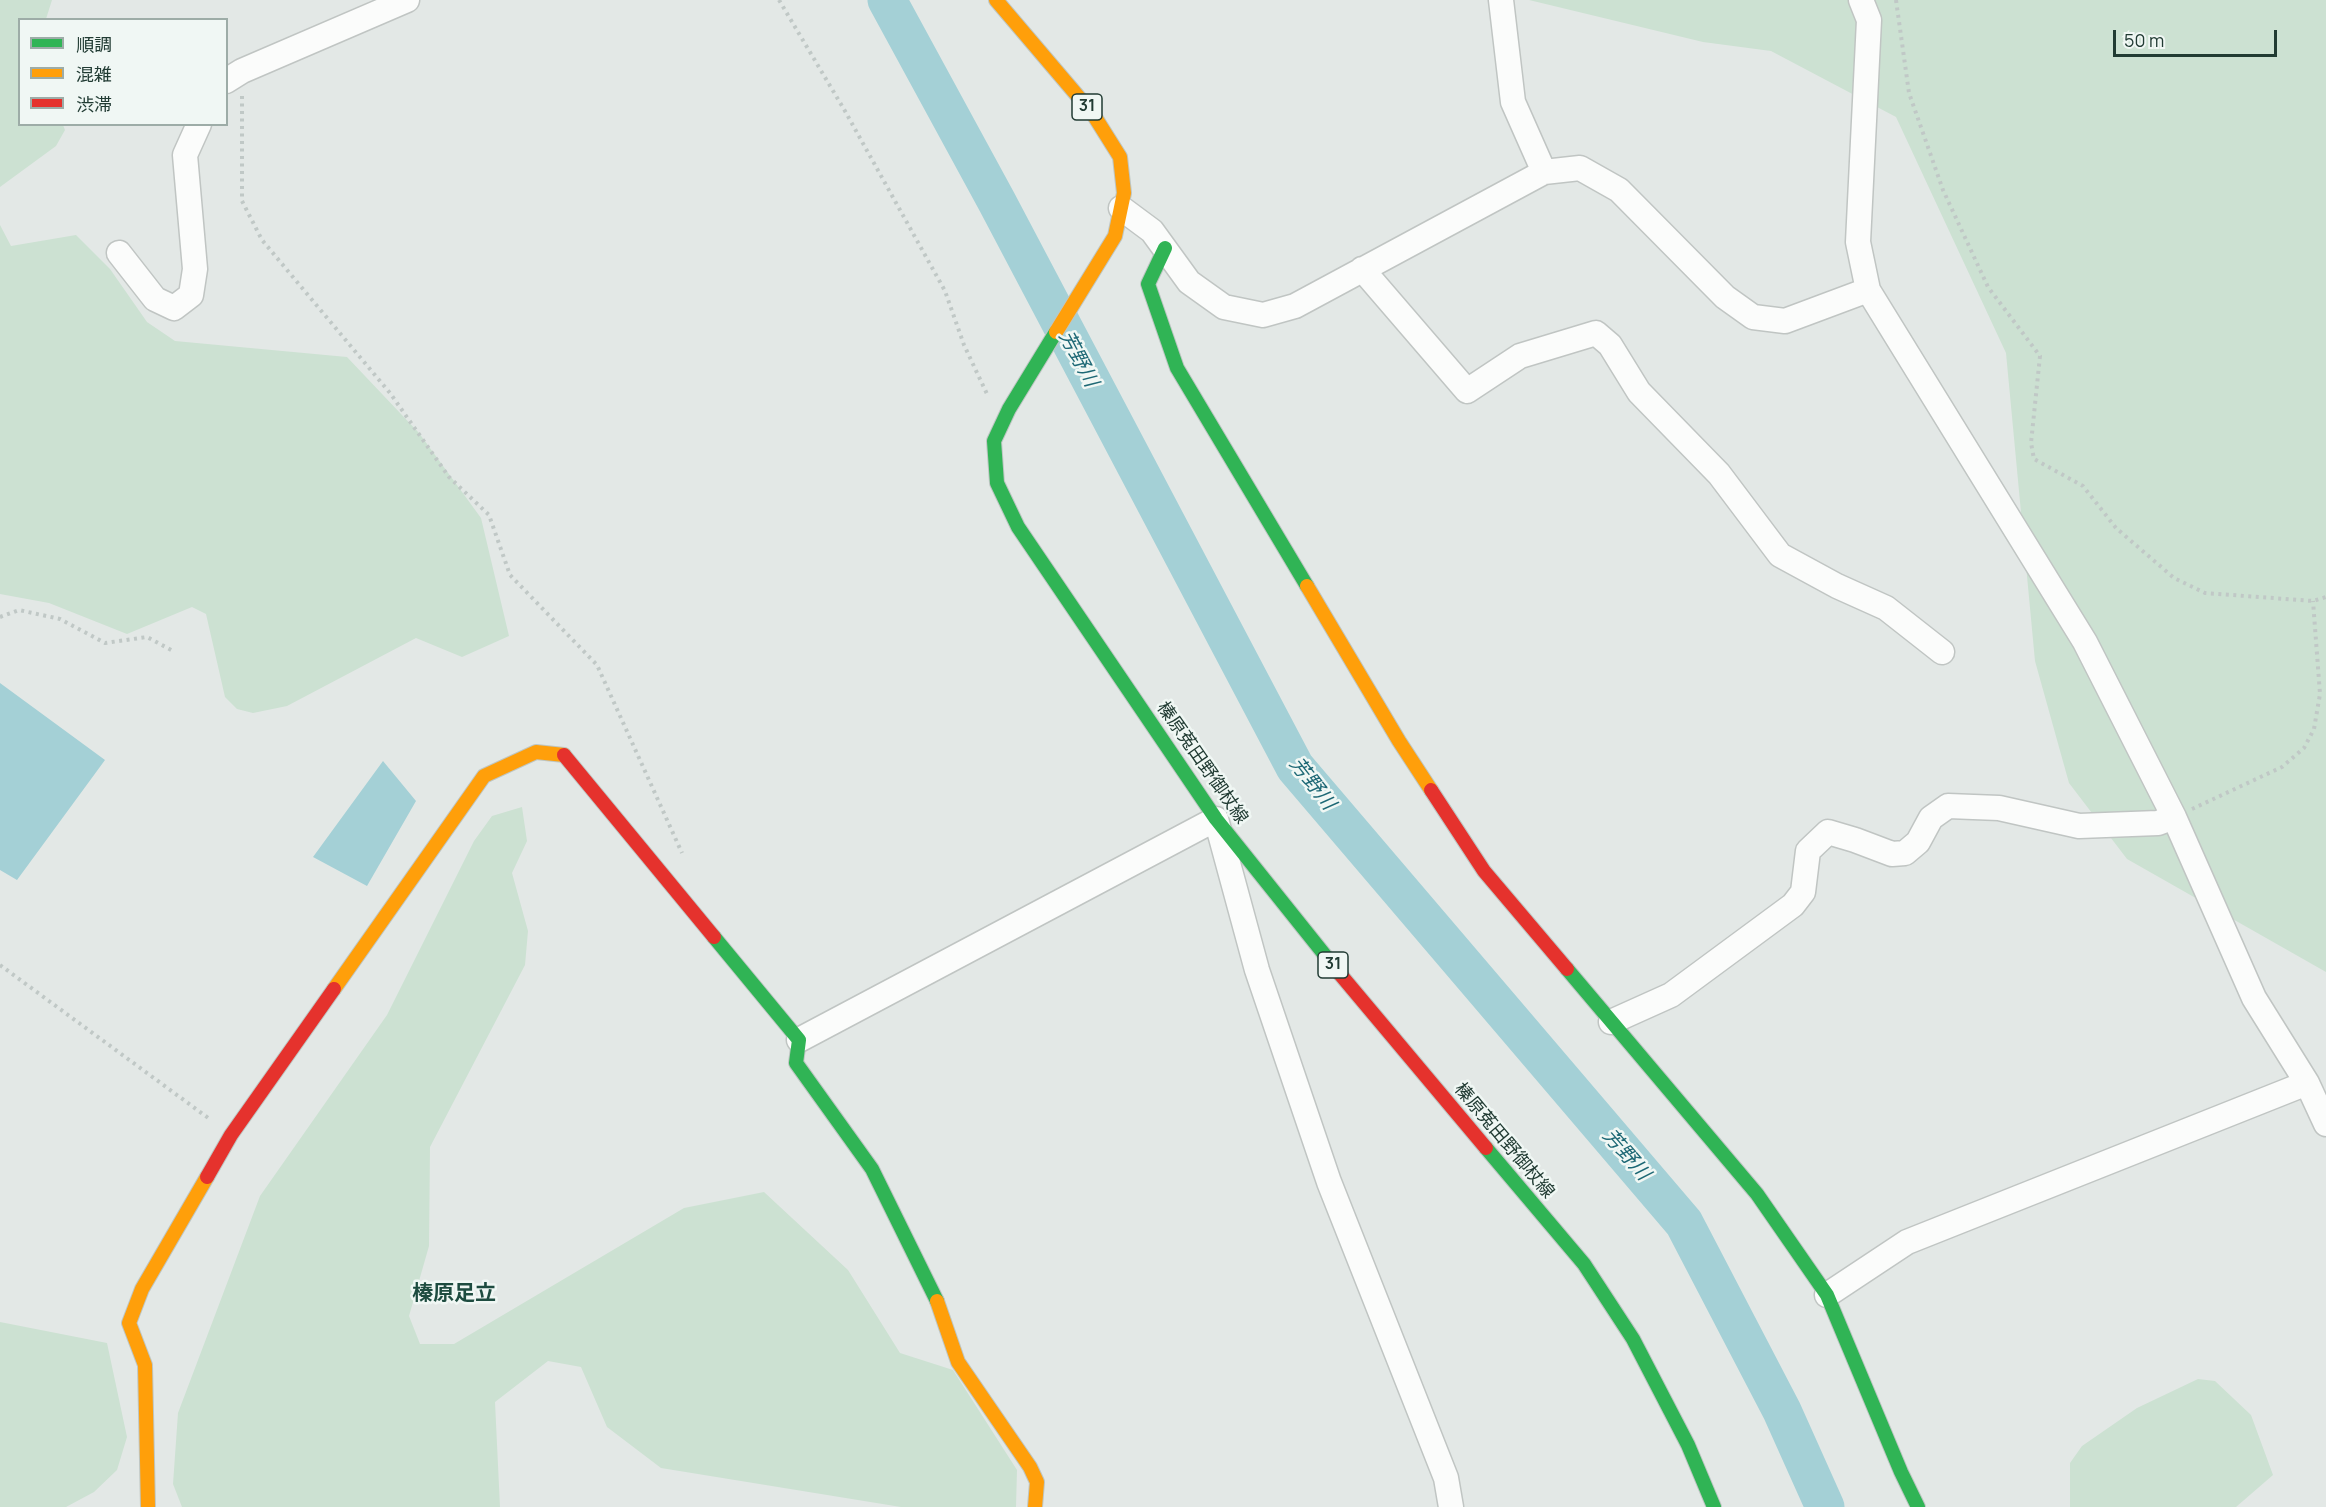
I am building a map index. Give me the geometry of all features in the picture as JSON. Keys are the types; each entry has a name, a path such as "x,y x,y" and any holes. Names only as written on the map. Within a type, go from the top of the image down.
{"street":[{"path":"234,76 407,0"},
{"name":"榛原菟田野御杖線","path":"996,0 1093,114 1120,157 1124,193 1115,236 1001,425 994,441 997,483 1018,527 1216,819 1366,1006 1584,1264 1633,1339 1688,1446 1714,1507"},
{"path":"1502,0 1513,102 1544,172"},
{"path":"1861,0 1869,20 1858,242 1868,290 2085,642 2174,817 2254,998 2307,1083 2326,1124"},
{"path":"118,253 155,299 174,308 191,295 195,269 185,154 198,126"},
{"path":"1121,208 1152,231 1189,282 1224,307 1263,315 1295,306 1544,172 1580,168 1619,190 1725,297 1753,317 1785,321 1868,290"},
{"path":"1165,248 1148,284 1178,369 1399,741 1484,871 1757,1194 1827,1295 1901,1472 1918,1507"},
{"path":"1362,269 1467,391 1520,356 1596,333 1610,345 1639,392 1719,474 1780,555 1886,608 1941,652"},
{"path":"148,1507 145,1365 129,1323 142,1289 231,1135 484,776 536,752 564,755 799,1040 796,1064 872,1169 941,1310 958,1362 1030,1467 1037,1482 1035,1507"},
{"path":"1611,1022 1671,994 1793,905 1803,892 1808,851 1828,832 1892,854 1905,853 1918,842 1930,818 1948,806 1999,808 2079,826 2158,824 2174,817"},
{"path":"799,1040 1216,819 1257,970 1329,1182 1446,1478 1451,1507"},
{"path":"1827,1295 1907,1242 2307,1083"}],"path":[{"path":"779,0 845,111 945,291 964,345 1001,425"},
{"path":"1896,0 1909,93 1943,190 1988,287 2040,356 2031,443 2034,459 2083,486 2116,528 2174,578 2205,593 2313,601 2326,597"},
{"path":"234,76 242,201 262,240 390,393 448,477 489,515 510,575 597,665 683,856"},
{"path":"2174,817 2282,767 2304,748 2314,729 2320,694 2313,601"},
{"path":"0,617 20,610 60,620 105,643 147,637 175,652"},
{"path":"0,965 231,1135"}],"green space":[{"path":"0,0 52,0 46,18 18,18 18,126 63,126 65,130 56,146 0,187"},
{"path":"1529,0 2326,0 2326,972 2127,859 2069,783 2035,661 2006,353 1896,117 1771,51 1703,42"},
{"path":"0,225 11,246 76,235 110,269 147,322 175,341 347,357 419,433 481,518 509,636 462,657 416,638 287,706 253,713 237,709 225,697 206,614 192,607 127,634 49,603 0,594"},
{"path":"522,807 527,841 512,873 528,931 525,965 430,1147 429,1246 409,1316 420,1344 454,1344 684,1208 764,1192 848,1270 900,1353 953,1370 1017,1470 1016,1507 901,1507 661,1468 607,1427 581,1367 548,1361 495,1402 500,1507 182,1507 173,1484 178,1413 260,1196 387,1015 474,841 492,816"},
{"path":"0,1322 107,1343 127,1437 117,1470 94,1492 66,1507 0,1507"},
{"path":"2198,1379 2215,1381 2251,1415 2273,1475 2236,1507 2070,1507 2070,1463 2082,1446 2137,1408"}],"water":[{"path":"0,683 105,760 17,880 0,870"},
{"path":"383,761 416,801 367,886 313,857"}],"waterway":[{"name":"芳野川","path":"887,0 997,202 1295,767 1684,1223 1782,1411 1825,1507"}],"traffic: fast":[{"path":"1165,248 1148,284 1177,368 1307,586"},
{"path":"1056,332 1009,409 994,441 997,483 1018,527 1216,819 1340,974"},
{"path":"714,937 799,1040 796,1063 872,1169 937,1301"},
{"path":"1567,969 1757,1194 1827,1295 1901,1472 1918,1507"},
{"path":"1486,1148 1584,1264 1633,1339 1688,1445 1714,1507"}],"traffic: slow":[{"path":"996,0 1093,114 1120,157 1124,193 1115,236 1056,332"},
{"path":"1307,586 1399,741 1431,790"},
{"path":"334,989 484,776 536,752 564,755"},
{"path":"148,1507 145,1365 129,1323 142,1289 207,1177"},
{"path":"937,1301 958,1362 1030,1467 1037,1482 1035,1507"}],"traffic: jam":[{"path":"564,755 714,937"},
{"path":"1431,790 1484,871 1567,969"},
{"path":"1340,974 1486,1148"},
{"path":"207,1177 231,1135 334,989"}],"district":[{"name":"榛原足立","path":"454,1294"}]}
